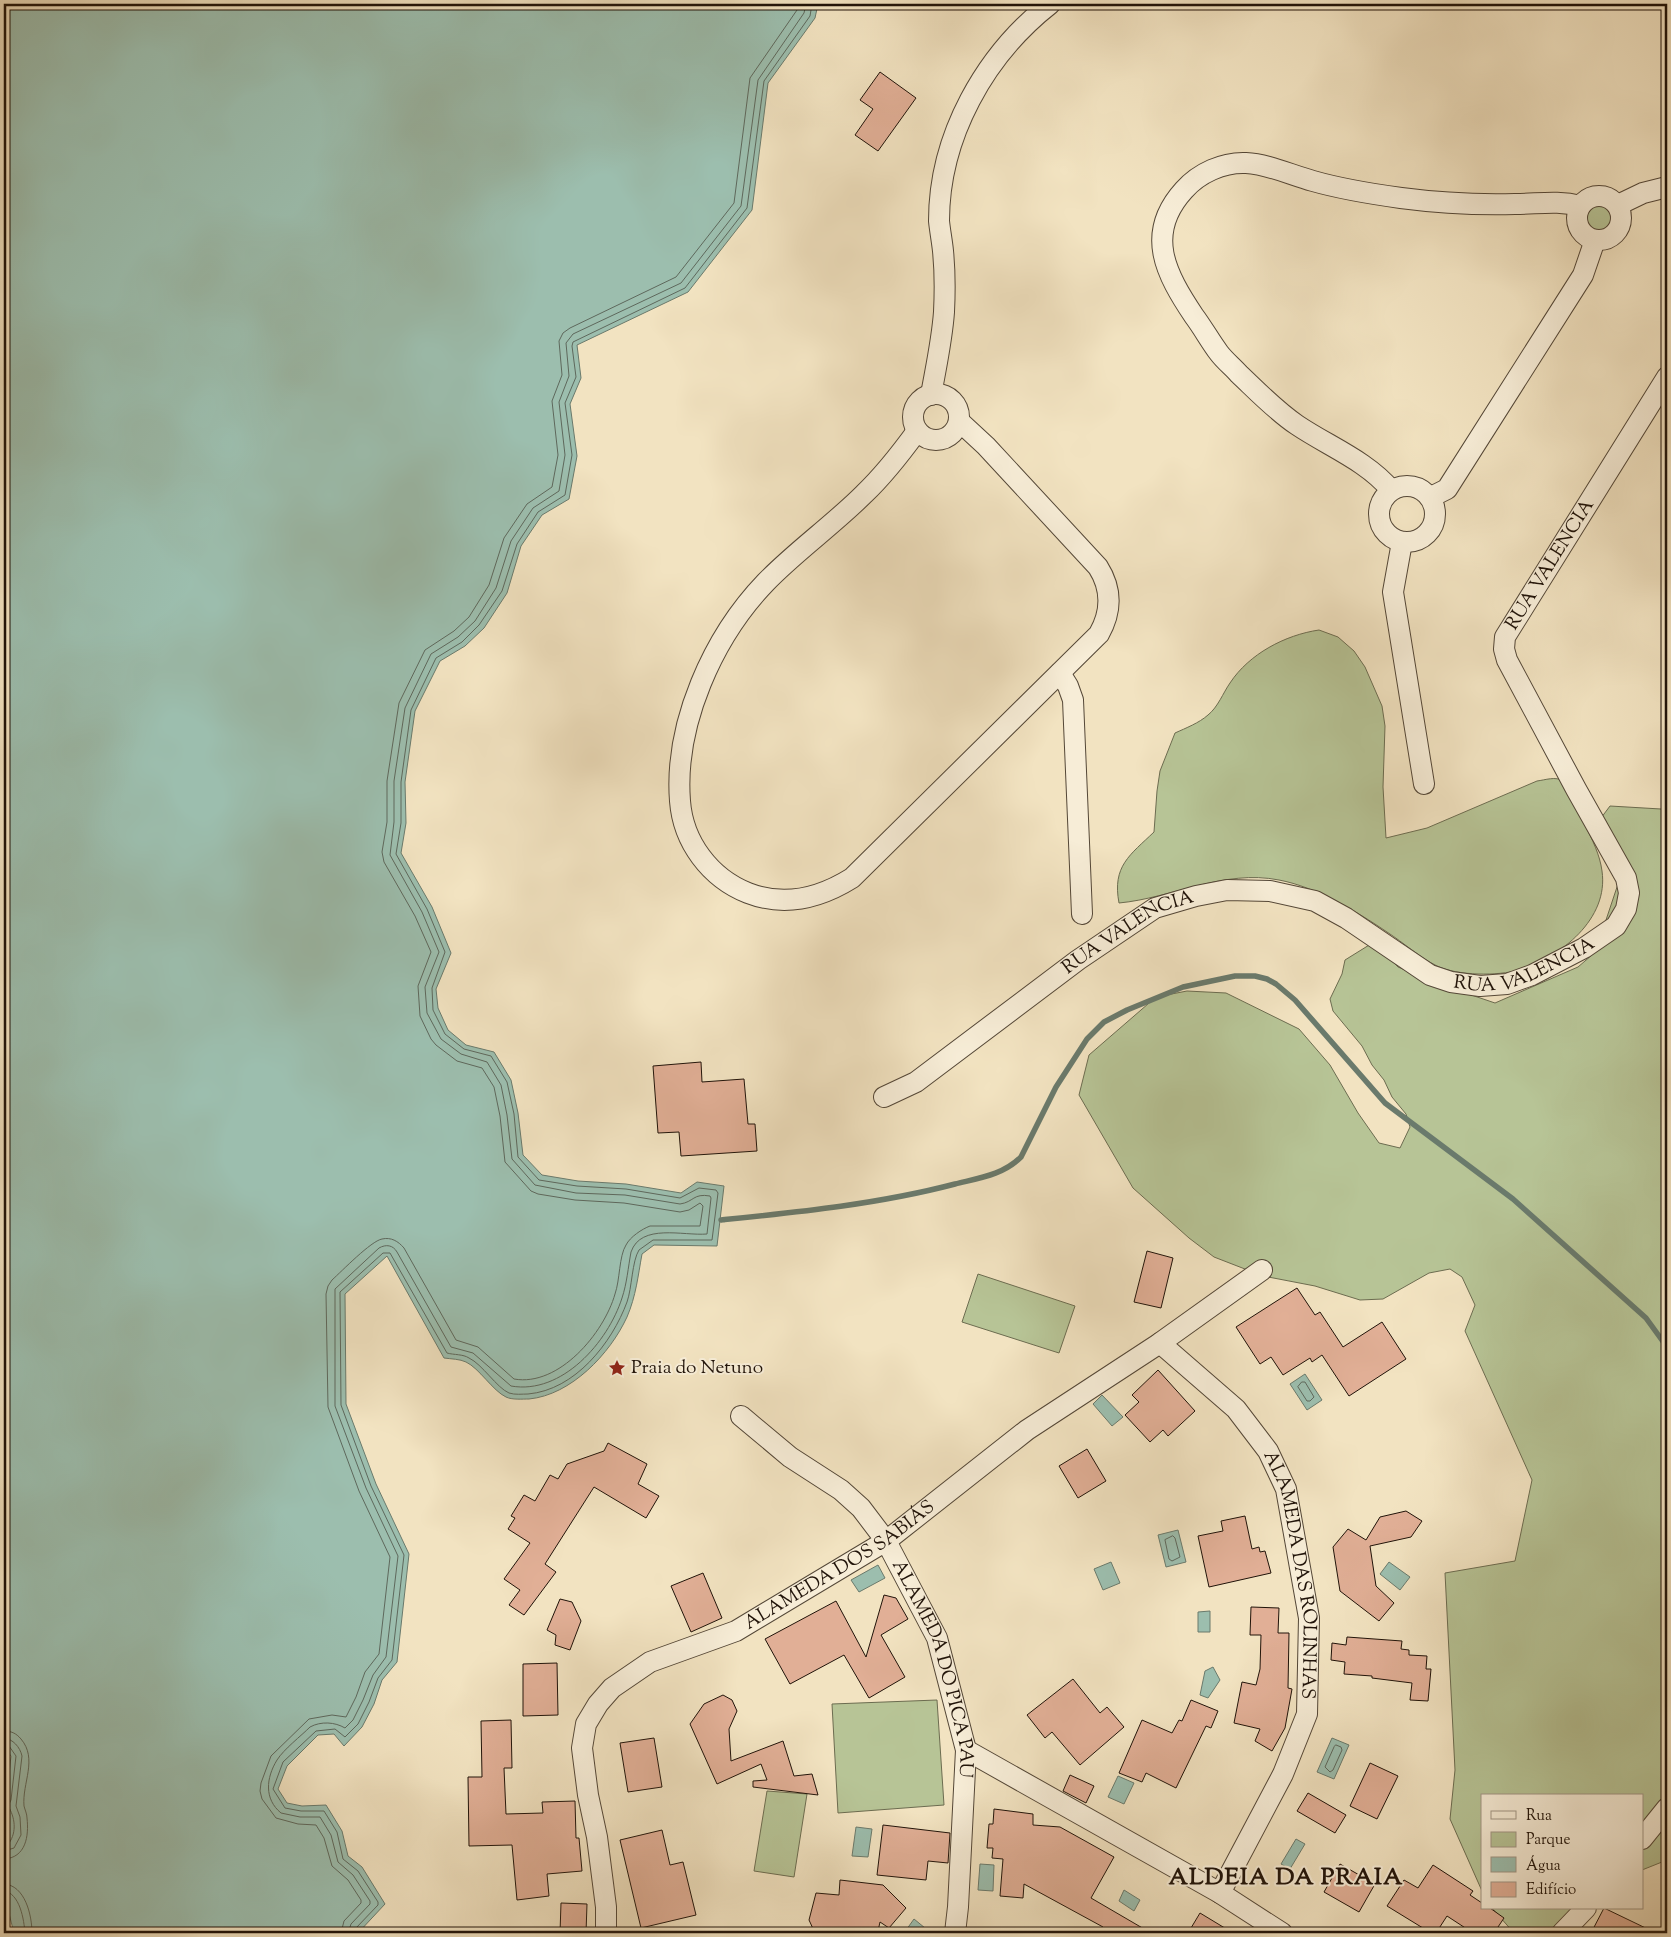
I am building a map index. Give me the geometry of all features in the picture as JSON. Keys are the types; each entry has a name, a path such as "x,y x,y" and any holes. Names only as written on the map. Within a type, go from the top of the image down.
{"street":[{"path":"931,395 944,313 943,252 939,222 941,196 952,145 971,96 985,74 1017,33 1050,4"},
{"path":"1391,490 1374,473 1295,424 1250,385 1220,355 1176,288 1165,262 1163,248 1165,228 1172,208 1179,196 1189,184 1201,175 1215,169 1244,163 1259,165 1349,189 1400,198 1468,204 1556,202 1580,206"},
{"path":"1618,205 1643,193 1667,187"},
{"path":"1595,196 1604,196 1612,199 1618,205 1622,213 1622,222 1619,230 1612,237 1604,240 1595,240 1587,237 1581,231 1577,222 1577,214 1580,206 1587,199 1595,196"},
{"path":"1431,497 1447,489 1582,275 1595,240"},
{"name":"RUA VALENCIA","path":"884,1097 916,1082 1078,960 1155,908 1196,896 1227,890 1270,891 1315,901 1346,918 1430,974 1451,982 1480,986 1508,984 1532,975 1584,948 1616,926 1626,909 1629,894 1626,878 1528,702 1507,660 1504,649 1505,637 1667,377"},
{"path":"931,395 940,395 948,398 955,404 959,421 955,430 949,436 941,440 932,440 924,437 917,430 913,422 913,413 916,405 923,399 931,395"},
{"path":"917,430 895,460 870,488 766,582 747,604 714,654 692,708 681,764 679,792 680,809 691,842 711,870 739,889 755,895 788,900 822,894 852,878 1100,634 1104,626 1108,616 1109,596 1104,576 1098,567 986,446 959,421"},
{"path":"1402,485 1413,485 1423,489 1431,497 1436,508 1436,519 1432,529 1424,537 1414,542 1402,542 1392,538 1384,530 1379,520 1379,508 1383,498 1391,490 1402,485"},
{"path":"1402,542 1393,592 1424,784"},
{"path":"1060,673 1068,686 1073,700 1082,914"},
{"name":"ALAMEDA DOS SABIÁS","path":"606,1933 605,1898 582,1748 586,1724 598,1704 612,1688 650,1662 736,1631 886,1541 1027,1430 1160,1343 1262,1270"},
{"name":"ALAMEDA DAS ROLINHAS","path":"1160,1343 1236,1409 1268,1451 1286,1490 1309,1618 1308,1714 1283,1774 1220,1893"},
{"name":"ALAMEDA DO PICA PAU","path":"741,1416 790,1457 848,1496 861,1508 886,1541 937,1638 966,1750 955,1933"},
{"path":"966,1750 1220,1893 1282,1933"},
{"path":"1644,1837 1667,1808"},
{"path":"1562,1933 1584,1910"}],"green space":[{"path":"1599,204 1609,208 1613,218 1609,228 1599,232 1589,228 1585,218 1589,208"},
{"path":"1319,630 1338,637 1354,651 1365,667 1382,706 1385,726 1383,787 1386,838 1427,828 1537,781 1557,779 1567,785 1598,853 1602,871 1602,889 1598,905 1590,920 1566,946 1551,956 1519,970 1489,974 1456,972 1430,962 1362,916 1321,894 1293,883 1259,878 1238,878 1218,881 1159,896 1119,903 1118,880 1121,870 1137,848 1154,832 1160,771 1175,733 1197,723 1212,712 1238,673 1258,655 1293,636"},
{"path":"1610,806 1661,809 1667,807 1667,1860 1644,1869 1644,1794 1481,1794 1481,1889 1450,1819 1455,1770 1445,1573 1515,1561 1532,1480 1465,1331 1475,1305 1462,1277 1450,1269 1429,1273 1383,1299 1360,1300 1315,1286 1263,1276 1214,1257 1189,1238 1133,1188 1079,1095 1089,1055 1156,997 1187,991 1226,993 1299,1029 1330,1065 1358,1113 1379,1143 1400,1148 1410,1127 1406,1114 1392,1097 1384,1080 1372,1065 1362,1046 1333,1011 1330,999 1342,974 1345,960 1374,942 1398,967 1439,984 1495,1003 1578,967 1592,955 1600,938 1618,884 1601,818"},
{"path":"978,1274 1075,1306 1059,1353 962,1322"},
{"path":"937,1700 944,1805 838,1813 832,1704"},
{"path":"767,1791 807,1794 794,1877 754,1871"},
{"path":"1494,1910 1589,1910 1557,1933 1514,1933"}],"water":[{"path":"4,4 818,4 815,18 768,83 752,210 688,292 577,345 581,378 570,404 577,456 569,499 542,515 521,546 507,593 484,628 465,646 440,661 415,711 405,782 406,823 401,853 432,907 451,953 436,989 438,1008 448,1030 466,1045 494,1052 511,1080 518,1113 523,1155 542,1175 578,1181 626,1184 681,1193 697,1182 724,1186 717,1246 654,1245 642,1254 633,1301 620,1331 600,1358 587,1370 560,1390 545,1396 529,1399 508,1398 496,1390 471,1365 461,1360 444,1358 387,1256 345,1294 346,1404 376,1484 409,1554 397,1662 382,1680 374,1704 362,1727 344,1746 334,1734 318,1735 287,1766 278,1789 287,1803 302,1806 326,1805 342,1831 348,1856 362,1867 385,1904 358,1933 14,1933 4,1894 4,1843 9,1834 9,1819 5,1809 11,1756 4,1747"},
{"path":"1305,1374 1322,1400 1307,1410 1290,1384"},
{"path":"1102,1395 1123,1417 1112,1426 1093,1404"},
{"path":"1178,1530 1186,1562 1166,1567 1158,1535"},
{"path":"1111,1562 1120,1583 1103,1590 1094,1569"},
{"path":"1389,1562 1410,1577 1400,1590 1380,1574"},
{"path":"878,1565 885,1578 859,1592 851,1580"},
{"path":"1210,1611 1210,1632 1198,1632 1198,1612"},
{"path":"1213,1667 1220,1680 1208,1698 1200,1695 1205,1671"},
{"path":"1332,1738 1349,1745 1334,1779 1317,1772"},
{"path":"1118,1776 1134,1783 1124,1804 1108,1797"},
{"path":"856,1827 872,1829 868,1857 852,1856"},
{"path":"1296,1839 1305,1844 1290,1869 1281,1864"},
{"path":"980,1864 994,1865 993,1891 978,1890"},
{"path":"1124,1890 1140,1900 1134,1911 1119,1901"},
{"path":"914,1919 925,1928 922,1933 904,1933"}],"building":[{"path":"880,72 916,98 878,151 855,135 873,109 860,100"},
{"path":"701,1062 702,1082 744,1079 748,1124 755,1124 757,1151 681,1156 679,1132 658,1133 653,1066"},
{"path":"1147,1251 1173,1258 1161,1308 1134,1302"},
{"path":"1297,1288 1315,1315 1320,1312 1343,1347 1382,1322 1406,1359 1349,1396 1322,1355 1312,1362 1310,1358 1283,1375 1271,1357 1260,1364 1236,1327"},
{"path":"1158,1370 1195,1411 1168,1436 1163,1430 1150,1442 1125,1415 1139,1402 1132,1395"},
{"path":"608,1443 647,1464 638,1484 659,1496 646,1518 594,1487 545,1564 556,1572 524,1615 509,1605 520,1590 504,1579 530,1543 508,1529 515,1518 511,1516 524,1495 535,1501 550,1475 558,1479 567,1464 604,1451"},
{"path":"1087,1449 1106,1481 1078,1498 1059,1466"},
{"path":"1406,1511 1422,1521 1411,1537 1370,1546 1376,1586 1394,1603 1379,1621 1340,1591 1333,1547 1348,1529 1366,1540 1380,1517"},
{"path":"1245,1516 1252,1549 1259,1547 1260,1552 1265,1551 1271,1573 1209,1587 1198,1536 1223,1531 1221,1521"},
{"path":"703,1573 722,1618 691,1632 671,1586"},
{"path":"884,1595 896,1598 908,1619 881,1635 905,1677 869,1698 844,1655 790,1684 765,1639 836,1601 866,1657"},
{"path":"560,1599 572,1602 581,1621 570,1650 555,1645 556,1635 547,1630"},
{"path":"1251,1607 1279,1608 1278,1633 1289,1633 1288,1688 1292,1689 1285,1728 1272,1751 1255,1741 1260,1729 1234,1723 1242,1682 1256,1685 1260,1669 1261,1635 1250,1635"},
{"path":"1347,1637 1402,1641 1401,1649 1409,1650 1409,1655 1427,1656 1426,1669 1431,1669 1428,1701 1410,1700 1412,1683 1372,1678 1372,1676 1344,1674 1345,1662 1331,1660 1332,1643 1346,1645"},
{"path":"557,1663 558,1715 523,1716 523,1664"},
{"path":"1073,1679 1100,1713 1107,1707 1124,1727 1080,1765 1052,1732 1045,1738 1027,1715"},
{"path":"723,1695 732,1700 737,1711 729,1729 731,1761 783,1741 794,1776 812,1774 818,1795 753,1787 753,1781 767,1780 761,1764 717,1784 690,1724 704,1704"},
{"path":"1191,1700 1218,1711 1211,1728 1206,1726 1176,1788 1146,1773 1142,1782 1119,1773 1142,1720 1172,1733 1179,1720 1182,1721"},
{"path":"511,1720 512,1768 504,1768 506,1814 543,1813 542,1802 575,1801 576,1838 579,1838 582,1871 547,1874 549,1896 517,1900 512,1845 469,1846 468,1777 482,1777 481,1721"},
{"path":"654,1738 662,1787 628,1792 620,1743"},
{"path":"1370,1763 1398,1776 1377,1819 1350,1806"},
{"path":"1070,1775 1094,1786 1086,1803 1063,1791"},
{"path":"1308,1793 1346,1815 1335,1833 1297,1811"},
{"path":"994,1809 1033,1814 1033,1825 1060,1827 1114,1857 1091,1898 1151,1933 1099,1933 1103,1927 1024,1884 1023,1898 1000,1896 1003,1859 992,1858 993,1848 987,1848 989,1824 993,1824"},
{"path":"883,1825 950,1833 948,1863 928,1861 926,1880 877,1875"},
{"path":"662,1830 670,1865 683,1862 696,1915 641,1928 620,1840"},
{"path":"1340,1864 1375,1884 1359,1912 1324,1892"},
{"path":"1433,1865 1473,1891 1470,1895 1481,1902 1481,1910 1493,1910 1504,1918 1494,1933 1473,1933 1447,1916 1436,1933 1431,1933 1387,1906 1404,1880 1418,1888"},
{"path":"840,1880 883,1885 906,1908 889,1928 880,1922 878,1931 864,1929 852,1933 815,1933 809,1920 816,1893 839,1895"},
{"path":"561,1903 587,1904 586,1933 560,1933"},
{"path":"1603,1910 1608,1910 1656,1933 1591,1933"},
{"path":"1200,1913 1233,1933 1188,1933"}],"waterway":[{"path":"721,1220 897,1197 982,1178 999,1172 1021,1157 1056,1087 1087,1039 1104,1022 1127,1010 1183,987 1235,976 1255,976 1276,984 1295,1000 1385,1103 1513,1199 1646,1318 1667,1347"}],"place":[{"name":"Praia do Netuno","path":"617,1368"}],"district":[{"name":"ALDEIA DA PRAIA","path":"1286,1878"}]}
